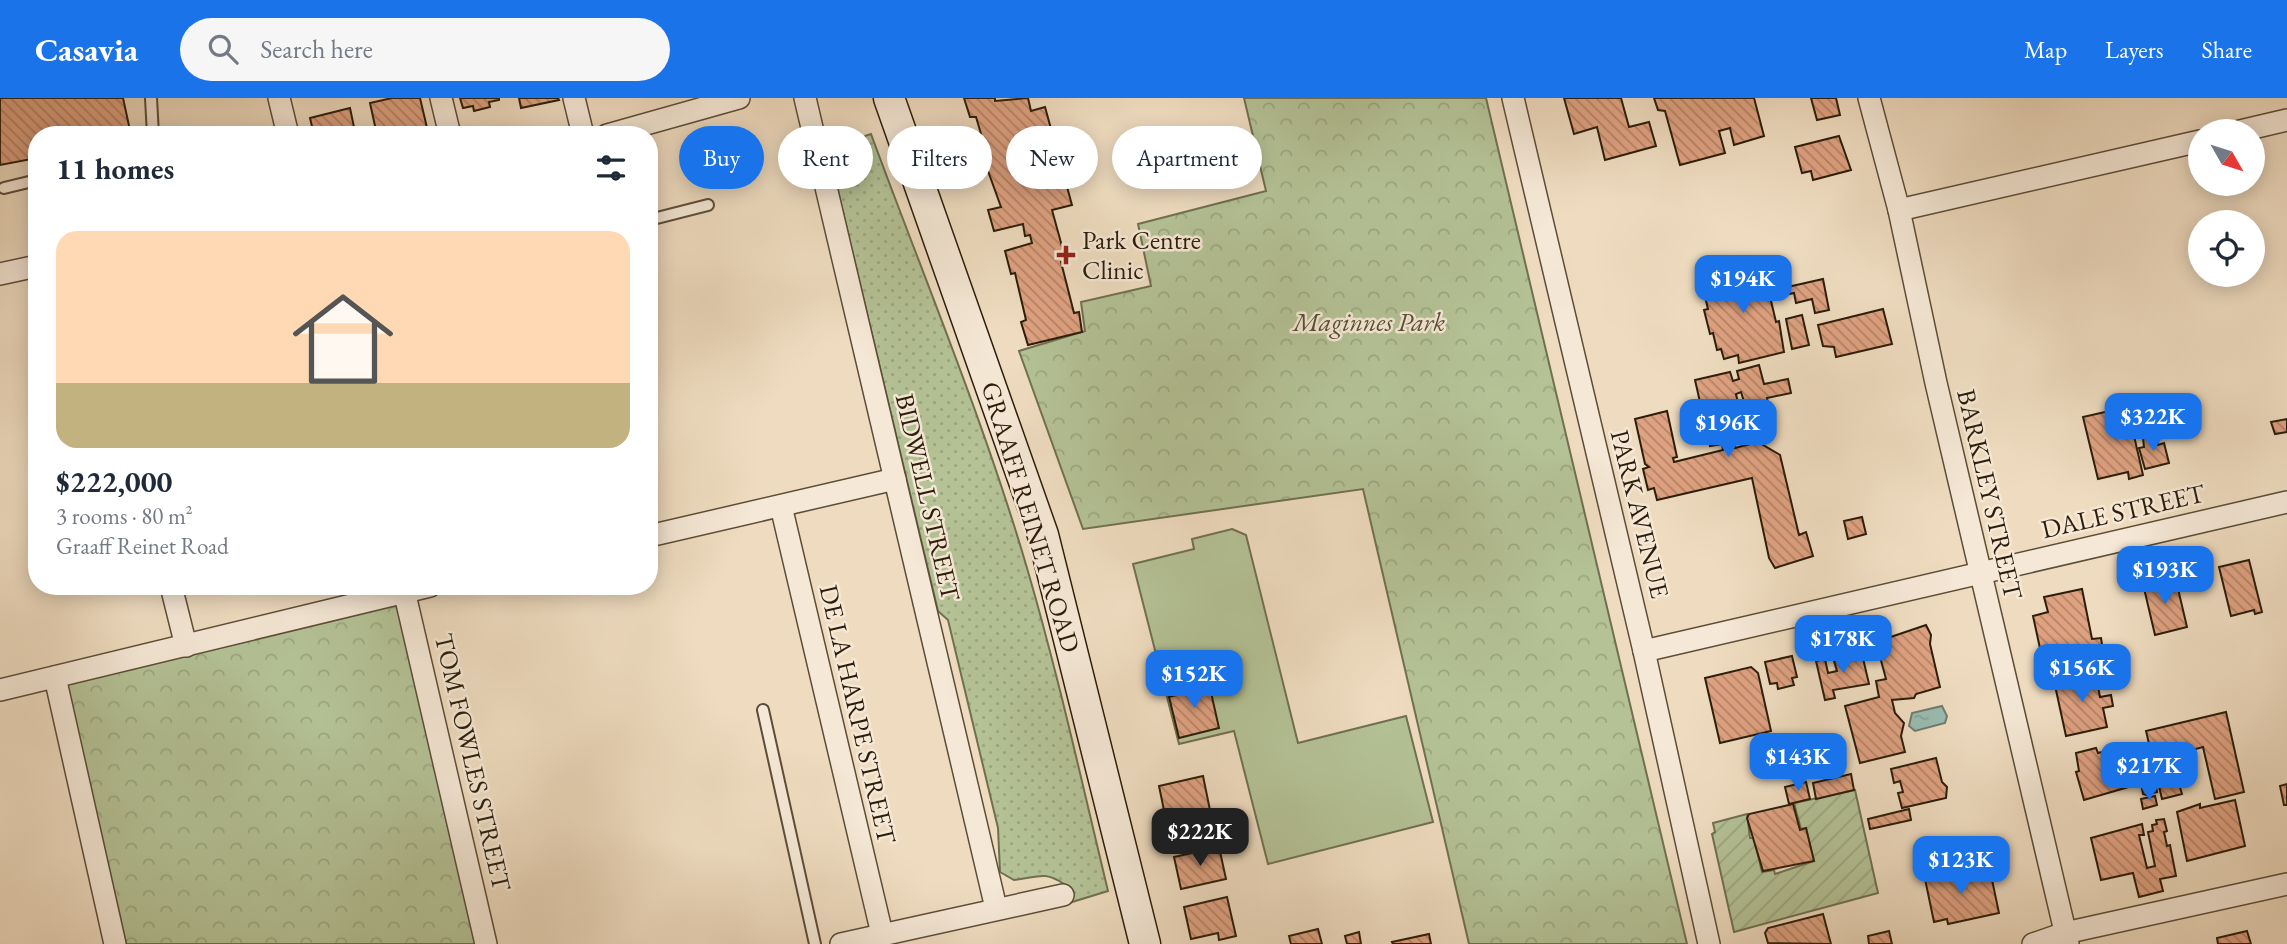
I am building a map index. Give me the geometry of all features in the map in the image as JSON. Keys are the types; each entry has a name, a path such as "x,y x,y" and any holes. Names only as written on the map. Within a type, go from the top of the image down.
{"main road":[{"name":"GRAAFF REINET ROAD","path":"889,98 1043,535 1145,944"}],"street":[{"path":"279,98 286,126"},
{"path":"441,98 448,126"},
{"path":"574,98 581,126"},
{"path":"639,126 739,98"},
{"name":"BIDWELL STREET","path":"805,98 996,908"},
{"name":"PARK AVENUE","path":"1513,98 1644,651 1709,944"},
{"name":"BARKLEY STREET","path":"1869,98 1899,210 1980,573 2067,939"},
{"path":"2265,125 2287,120"},
{"path":"1899,210 2188,144"},
{"path":"0,274 28,268"},
{"path":"658,534 895,479"},
{"name":"DALE STREET","path":"1644,651 2287,502"},
{"name":"DE LA HARPE STREET","path":"781,506 881,934"},
{"path":"173,595 186,646"},
{"path":"0,690 186,646 381,595"},
{"name":"TOM FOWLES STREET","path":"405,595 486,944"},
{"path":"55,677 115,944"},
{"path":"2033,944 2067,939 2287,884"},
{"path":"841,944 1063,895"}],"lane":[{"path":"151,98 153,126"},
{"path":"4,188 28,182"},
{"path":"658,218 708,205"},
{"path":"763,710 815,944"}],"green space":[{"name":"Maginnes Park","path":"1244,98 1486,98 1687,944 1469,944 1363,489 1083,529 1019,351 1085,331 1081,302 1151,286 1138,224 1266,191 1262,174 1262,126 1251,126"},
{"path":"873,139 887,176 887,189 892,189 953,350 1010,513 1049,648 1108,891 1059,906 1066,892 1064,884 1051,877 1040,876 1014,880 1000,872 998,828 948,620 938,611 837,189 873,189"},
{"path":"1232,529 1246,535 1298,743 1406,716 1433,822 1268,864 1234,731 1179,744 1133,564 1194,549 1192,539"},
{"path":"393,595 406,595 486,944 115,944 55,677"},
{"path":"1855,790 1878,893 1734,932 1712,834 1715,832 1713,823 1747,814 1750,838 1754,838 1762,872 1774,870 1775,874 1814,861 1806,828 1801,829 1794,803"}],"water":[{"path":"1942,706 1947,716 1945,723 1915,731 1909,726 1912,713"}],"building":[{"path":"0,98 123,98 129,126 28,126 28,160 0,165"},
{"path":"392,98 420,98 427,126 375,126 370,103"},
{"path":"460,98 499,100 489,102 490,107 474,111 473,106 463,108"},
{"path":"519,98 558,98 559,100 521,108"},
{"path":"964,98 995,98 995,101 1028,98 1031,111 1045,107 1050,126 1006,126 1006,189 1068,189 1072,205 1052,210 1066,261 1061,262 1074,313 1079,312 1082,332 1028,345 1021,322 1026,320 1015,273 1011,274 1005,251 1032,243 1030,235 1025,236 1023,224 994,231 988,210 1001,207 992,182 992,126 979,126 976,117 970,117"},
{"path":"1564,98 1621,98 1629,127 1649,122 1656,146 1605,160 1597,127 1574,134"},
{"path":"1654,98 1754,98 1764,136 1734,145 1730,128 1719,131 1725,153 1680,165 1665,111 1658,110"},
{"path":"1811,98 1836,98 1840,115 1817,120"},
{"path":"350,108 354,126 312,126 310,118"},
{"path":"1839,136 1851,170 1813,180 1811,171 1802,173 1795,147"},
{"path":"1762,263 1776,322 1779,321 1784,352 1739,363 1738,355 1724,359 1721,349 1717,350 1713,333 1710,334 1704,310 1708,309 1704,293 1708,291 1706,283 1721,279 1720,273"},
{"path":"1823,279 1829,310 1815,313 1812,299 1796,303 1794,293 1785,295 1783,288"},
{"path":"1883,309 1892,344 1836,357 1834,347 1823,346 1818,325"},
{"path":"1802,315 1809,345 1792,349 1786,319"},
{"path":"1759,365 1764,384 1788,379 1791,393 1767,398 1768,403 1746,408 1741,392 1736,394 1746,439 1734,441 1735,448 1758,442 1780,455 1799,535 1806,532 1813,556 1775,568 1769,558 1752,478 1657,500 1654,488 1648,490 1643,469 1649,467 1645,464 1635,419 1667,411 1677,457 1673,458 1674,462 1723,450 1722,444 1710,446 1695,380 1730,372 1733,381 1739,379 1737,371"},
{"path":"2114,410 2116,417 2129,414 2143,475 2129,479 2128,472 2098,479 2083,417"},
{"path":"2287,419 2287,432 2275,434 2271,422"},
{"path":"2156,435 2158,445 2164,443 2169,463 2145,469 2139,448 2144,447 2143,438"},
{"path":"1862,517 1866,534 1848,539 1844,521"},
{"path":"2249,560 2262,612 2255,614 2254,610 2231,616 2219,567"},
{"path":"2175,576 2187,627 2155,635 2143,584"},
{"path":"2082,589 2092,639 2101,638 2104,657 2079,663 2075,645 2041,653 2033,616 2048,612 2044,597"},
{"path":"1926,625 1931,635 1930,644 1940,687 1916,694 1914,698 1892,700 1895,713 1904,723 1901,736 1905,752 1860,763 1845,706 1879,697 1876,681 1886,679 1876,642"},
{"path":"1862,654 1869,684 1833,690 1835,698 1825,700 1816,661 1825,659 1828,673 1837,671 1834,661"},
{"path":"1792,656 1797,677 1792,678 1794,685 1778,689 1777,683 1770,684 1765,662"},
{"path":"1751,667 1758,673 1771,731 1720,743 1705,678"},
{"path":"2095,672 2100,697 2111,695 2113,706 2103,708 2107,727 2066,736 2054,681"},
{"path":"1198,680 1200,691 1210,688 1219,728 1179,738 1169,697 1180,694 1178,685"},
{"path":"2226,712 2244,792 2215,799 2203,747 2177,754 2182,776 2177,777 2182,794 2162,799 2146,731"},
{"path":"2122,747 2132,786 2084,800 2076,772 2079,771 2076,753 2096,748 2098,753"},
{"path":"2149,753 2157,792 2146,795 2143,794 2136,756"},
{"path":"1936,758 1942,782 1947,787 1946,798 1902,808 1898,793 1903,792 1900,781 1894,783 1891,769"},
{"path":"1851,774 1854,790 1816,799 1813,783"},
{"path":"1203,776 1211,815 1174,823 1175,828 1168,830 1159,786"},
{"path":"1806,782 1810,799 1789,804 1785,787"},
{"path":"2287,784 2287,805 2284,805 2280,786"},
{"path":"2155,796 2157,805 2143,809 2141,799"},
{"path":"2235,800 2245,846 2187,861 2177,812 2200,804 2200,808"},
{"path":"1793,804 1800,830 1806,828 1814,861 1763,871 1747,818 1749,814"},
{"path":"1909,809 1911,820 1870,829 1868,819"},
{"path":"2164,819 2167,831 2164,832 2167,846 2170,845 2176,876 2160,879 2163,891 2139,897 2133,873 2101,880 2091,838 2142,824 2144,835 2139,835 2147,868 2155,866 2148,832 2153,831 2152,825 2157,824 2156,820"},
{"path":"1219,847 1226,879 1181,889 1174,857"},
{"path":"1939,870 1941,874 1960,870 1961,878 1987,872 1991,875 1999,913 1948,924 1947,919 1934,922 1925,879 1929,878 1928,872"},
{"path":"1227,897 1236,936 1219,940 1218,933 1191,939 1184,907"},
{"path":"1823,914 1831,944 1768,943 1765,933 1768,928"},
{"path":"1318,929 1322,944 1291,944 1289,936"},
{"path":"1889,931 1892,944 1869,944 1868,936"},
{"path":"2247,931 2251,944 2218,944 2217,938"},
{"path":"1359,932 1361,944 1347,944 1345,936"},
{"path":"1429,934 1431,944 1392,942"}],"place":[{"name":"Park Centre Clinic","path":"1066,255"}]}
